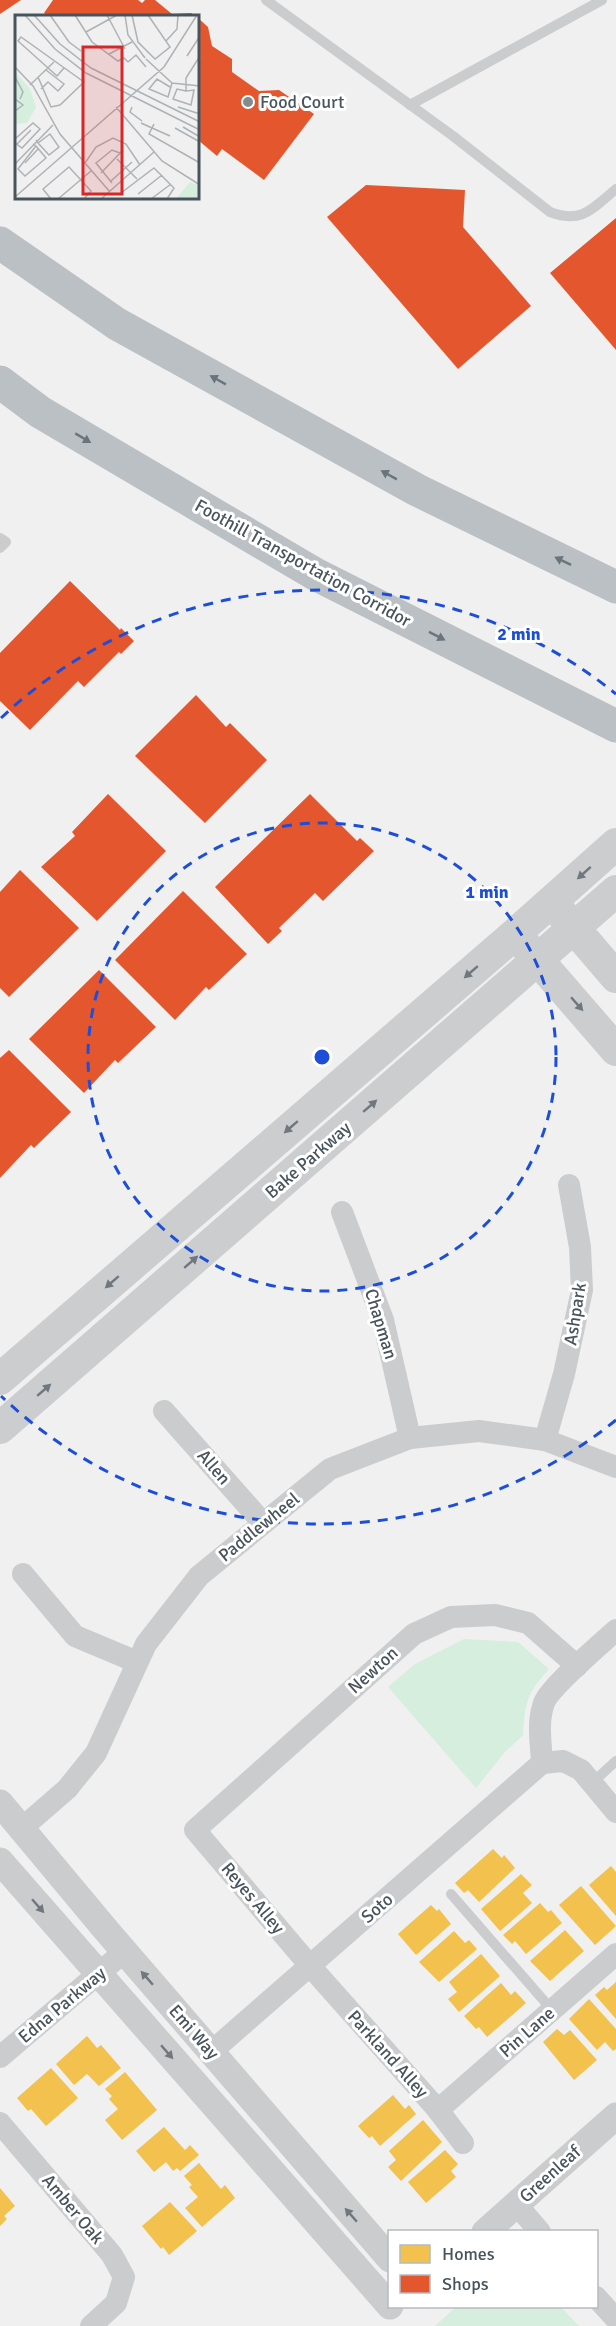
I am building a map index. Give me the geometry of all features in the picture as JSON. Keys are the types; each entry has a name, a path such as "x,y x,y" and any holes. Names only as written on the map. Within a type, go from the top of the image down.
{"highway":[{"path":"0,228 117,324"},
{"path":"0,243 117,324 417,490 616,587"},
{"name":"Foothill Transportation Corridor","path":"0,383 40,412 315,574 616,726"}],"main road":[{"name":"Bake Parkway","path":"0,1379 551,903 616,844"},
{"name":"Bake Parkway","path":"0,1428 616,891"},
{"path":"551,903 616,977"},
{"path":"515,934 616,1050"}],"street":[{"name":"Ashpark","path":"545,1440 564,1374 582,1290 580,1247 569,1185"},
{"name":"Chapman","path":"342,1212 383,1320 410,1438"},
{"name":"Allen","path":"164,1411 263,1523"},
{"name":"Paddlewheel","path":"22,1828 67,1789 96,1753 146,1644 199,1576 330,1469 410,1438 479,1431 545,1440 616,1467"},
{"path":"22,1574 75,1636 137,1662"},
{"name":"Newton","path":"195,1830 414,1634 452,1617 495,1615 528,1623 577,1666"},
{"path":"616,1630 545,1700 540,1724 542,1763 562,1761 581,1770 616,1812"},
{"name":"Soto","path":"211,2052 542,1763"},
{"name":"Emi Way","path":"0,1803 124,1952 388,2257"},
{"name":"Reyes Alley","path":"195,1830 310,1967"},
{"name":"Emi Way","path":"0,1861 390,2311"},
{"name":"Edna Parkway","path":"0,2058 124,1952"},
{"name":"Pin Lane","path":"438,2110 616,1954"},
{"name":"Parkland Alley","path":"310,1967 438,2110 463,2143"},
{"name":"Greenleaf","path":"487,2230 616,2115"},
{"name":"Amber Oak","path":"0,2123 112,2255 124,2277 116,2303 91,2326"},
{"path":"516,2204 538,2230"}],"lane":[{"path":"266,0 410,105 550,212 566,218 583,216 616,189"},
{"path":"410,105 602,0"},
{"path":"0,538 6,542 0,548"},
{"path":"592,1783 616,1761"},
{"path":"451,1894 552,2010"}],"green space":[{"path":"464,1639 518,1642 549,1669 528,1699 523,1735 505,1752 476,1788 388,1687 415,1664"},
{"path":"455,2308 562,2308 579,2326 435,2326"}],"building: Homes":[{"path":"493,1849 502,1858 504,1855 515,1868 479,1902 468,1890 464,1893 455,1883"},
{"path":"611,1866 616,1872 616,1916 589,1885"},
{"path":"521,1874 532,1885 523,1893 532,1903 500,1931 481,1909"},
{"path":"581,1886 616,1926 595,1945 559,1905"},
{"path":"540,1903 548,1912 551,1910 562,1923 526,1954 515,1941 512,1944 503,1935"},
{"path":"431,1905 437,1911 439,1909 451,1924 416,1955 398,1934"},
{"path":"565,1930 584,1951 550,1981 530,1961"},
{"path":"454,1931 465,1943 469,1940 477,1949 439,1982 419,1962"},
{"path":"481,1954 500,1976 459,2012 448,1999 457,1992 449,1982"},
{"path":"616,1982 616,2019 595,1995 604,1987 607,1990"},
{"path":"501,1983 511,1995 515,1991 526,2003 487,2037 479,2027 476,2029 464,2016"},
{"path":"589,1999 616,2029 616,2049 613,2051 605,2042 597,2050 569,2019"},
{"path":"557,2029 564,2035 570,2030 597,2060 574,2080 543,2042"},
{"path":"87,2036 97,2048 101,2045 121,2068 99,2086 87,2074 74,2085 56,2064"},
{"path":"51,2068 78,2098 46,2126 31,2109 28,2111 17,2098"},
{"path":"125,2072 157,2110 122,2140 105,2120 118,2109 109,2099 112,2096 105,2089"},
{"path":"393,2095 405,2109 409,2105 416,2114 380,2146 372,2136 369,2138 358,2126"},
{"path":"423,2120 442,2142 401,2181 388,2167 396,2160 389,2151"},
{"path":"164,2127 185,2150 190,2145 199,2155 180,2171 177,2168 173,2171 166,2162 154,2172 136,2151"},
{"path":"445,2150 458,2164 451,2171 456,2177 426,2203 408,2182"},
{"path":"199,2163 221,2189 225,2185 235,2198 202,2227 185,2208 198,2197 189,2187 192,2185 184,2176"},
{"path":"0,2188 15,2206 4,2216 7,2219 0,2226"},
{"path":"170,2202 197,2231 169,2255 142,2226"}],"building: Shops":[{"path":"0,0 21,0 0,14"},
{"path":"53,0 138,0 142,3 145,0 155,0 172,14 191,13 194,15 47,15 44,13"},
{"name":"Food Court","path":"200,20 208,27 212,46 232,59 232,72 259,91 279,90 314,114 264,180 222,149 217,156 200,142"},
{"path":"366,185 465,190 463,227 531,306 458,369 327,217"},
{"path":"616,218 616,350 550,273"},
{"path":"70,581 134,641 121,654 119,652 84,687 78,681 30,730 0,701 0,653"},
{"path":"196,695 226,727 230,723 267,760 205,823 135,756"},
{"path":"108,794 166,851 97,921 41,867 75,836 72,832"},
{"path":"310,794 357,841 360,838 374,851 323,901 315,893 279,928 282,931 268,944 215,887"},
{"path":"20,870 79,928 9,997 0,988 0,892"},
{"path":"183,891 247,954 209,990 206,987 175,1020 115,960"},
{"path":"99,970 156,1027 118,1063 115,1060 84,1093 29,1039"},
{"path":"9,1050 71,1112 34,1148 31,1145 0,1178 0,1058"}],"place":[{"name":"Food Court","path":"248,102"}]}
